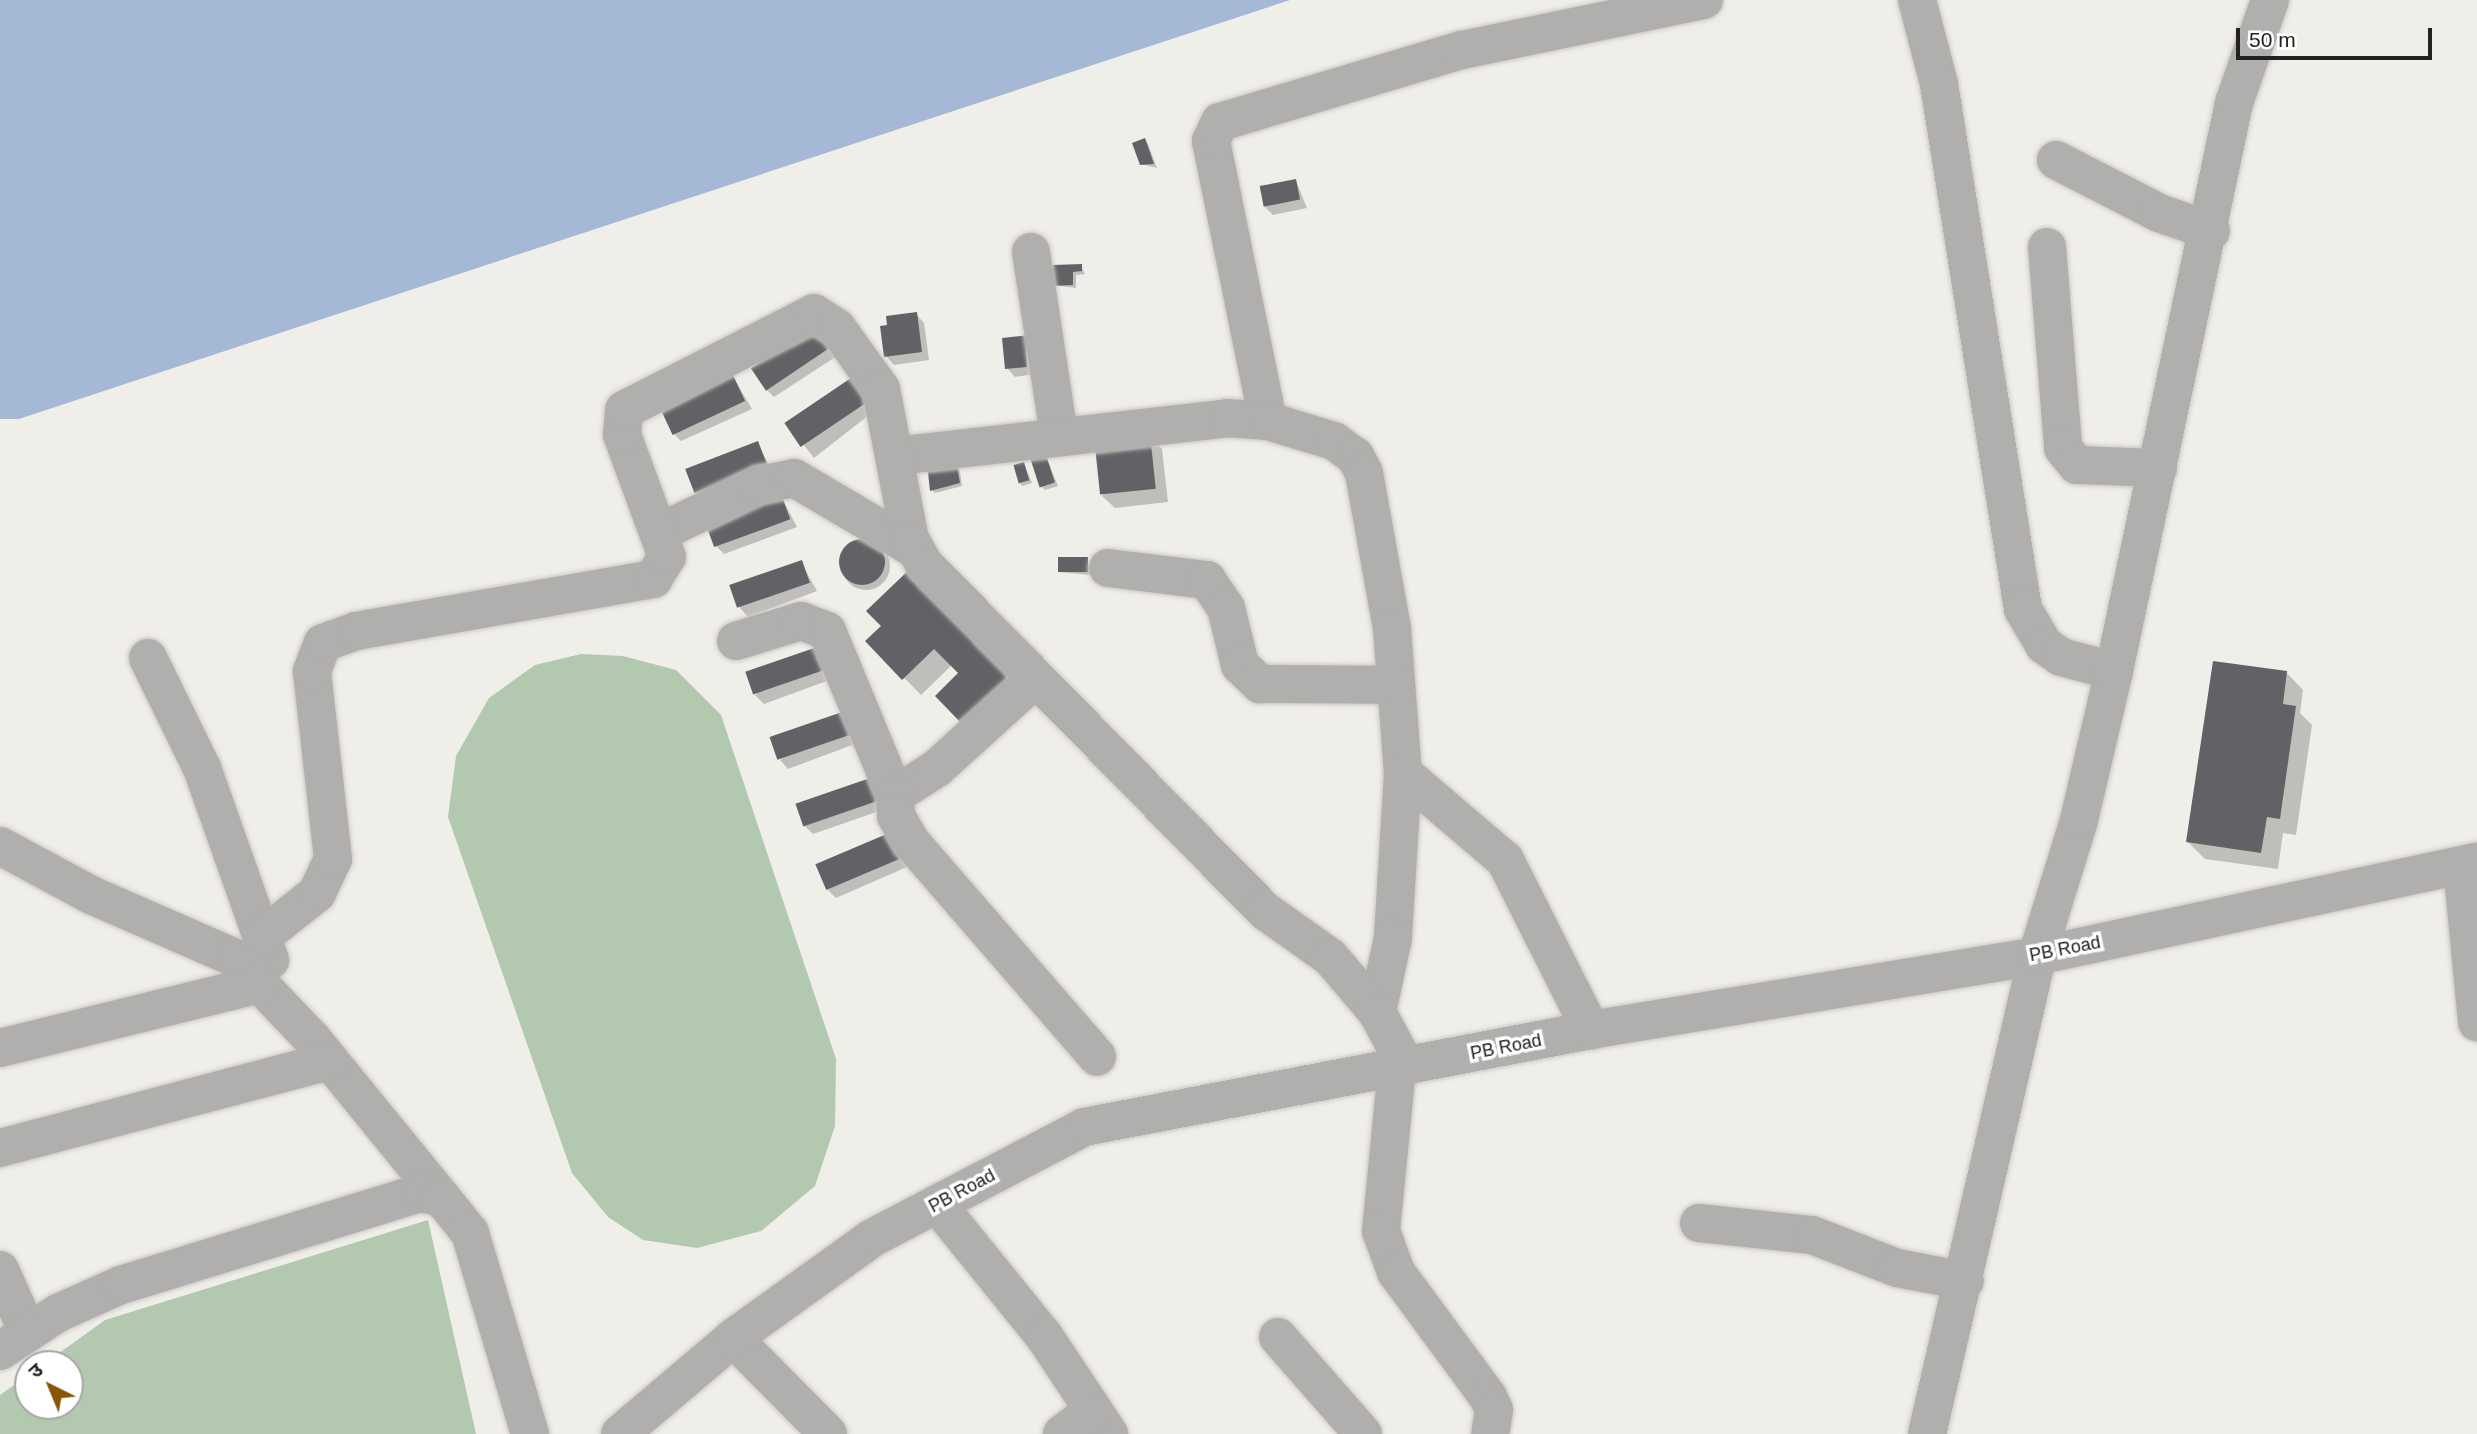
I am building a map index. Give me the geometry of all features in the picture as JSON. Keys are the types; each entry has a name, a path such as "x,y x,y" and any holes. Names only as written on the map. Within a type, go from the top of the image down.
{"street":[{"path":"1268,421 1211,141 1220,122 1436,57 1704,0"},
{"path":"1917,0 1939,84 2022,609 2044,645 2061,657 2114,671"},
{"path":"1927,1434 1965,1281 2037,956 2079,820 2114,671 2211,231 2234,103 2270,0"},
{"path":"2056,160 2159,214 2211,231"},
{"path":"2047,247 2063,448 2077,465 2158,468"},
{"path":"1031,252 1059,435"},
{"path":"263,936 317,893 333,859 313,671 323,643 356,631 637,586 662,571 667,557 622,435 624,410 799,316 826,317 870,369 896,456 915,549"},
{"path":"896,456 1198,418 1268,421 1345,445 1364,473 1396,685 1403,773 1393,938 1377,1012"},
{"path":"660,532 759,485 794,478 915,549 1035,679 1265,911 1330,957 1377,1012 1401,1067 1381,1231 1396,1272 1488,1397 1494,1410 1490,1434"},
{"path":"1108,569 1207,580 1227,608 1240,665 1260,684 1396,685"},
{"path":"736,641 800,621 827,631 895,795 896,816 911,842 1097,1057"},
{"path":"148,658 202,768 263,936 286,1012"},
{"path":"895,795 937,768 1035,679"},
{"path":"1403,773 1505,860 1591,1030"},
{"path":"0,846 91,895 212,944 260,984 286,1012 330,1061 470,1233 530,1434"},
{"path":"2470,864 2477,1022"},
{"name":"PB Road","path":"620,1434 733,1338 872,1238 1084,1127 1591,1030 2037,956 2470,864"},
{"path":"0,1048 260,984"},
{"path":"0,1148 330,1061"},
{"path":"0,1270 14,1342 121,1285 420,1194 441,1197"},
{"path":"937,1204 1044,1336 1101,1422 1062,1434"},
{"path":"1699,1223 1812,1235 1885,1264 1965,1281"},
{"path":"1278,1337 1363,1434"},
{"path":"733,1338 828,1434"}],"green space":[{"path":"581,654 623,656 676,670 721,715 836,1059 835,1126 815,1186 761,1231 697,1248 643,1240 608,1217 572,1173 448,817 456,756 489,698 535,665"},
{"path":"428,1220 476,1434 0,1434 0,1395 14,1385 14,1420 84,1420 84,1350 63,1350 105,1320"}],"water":[{"path":"0,0 1290,0 19,419 0,419"}],"building":[{"path":"1145,138 1154,164 1140,165 1132,143"},
{"path":"1296,179 1300,200 1264,207 1260,186"},
{"path":"1082,264 1082,271 1073,272 1073,285 1051,286 1053,265"},
{"path":"917,312 922,352 884,357 880,326 887,325 886,316"},
{"path":"818,323 833,345 766,391 751,368"},
{"path":"1037,334 1038,348 1026,350 1027,367 1005,369 1002,338"},
{"path":"732,373 745,401 673,435 659,407"},
{"path":"854,376 870,400 801,447 784,423"},
{"path":"1150,434 1156,489 1100,495 1094,440"},
{"path":"758,441 767,465 694,493 685,469"},
{"path":"1045,452 1055,482 1040,487 1030,457"},
{"path":"956,460 960,483 930,491 927,463"},
{"path":"1024,462 1029,480 1019,483 1013,465"},
{"path":"781,494 790,519 714,547 705,522"},
{"path":"862,539 878,546 885,562 878,578 862,585 846,578 839,562 846,546"},
{"path":"1058,557 1088,557 1088,572 1058,572"},
{"path":"802,560 810,583 737,608 729,585"},
{"path":"913,566 1018,673 964,726 935,696 958,673 934,649 902,680 865,641 881,626 866,611"},
{"path":"820,646 828,669 753,694 745,672"},
{"path":"2213,661 2287,671 2283,704 2296,706 2280,819 2267,817 2261,853 2186,842"},
{"path":"848,710 856,733 777,760 770,737"},
{"path":"873,777 881,800 803,826 795,804"},
{"path":"889,833 900,859 826,890 815,864"}]}
